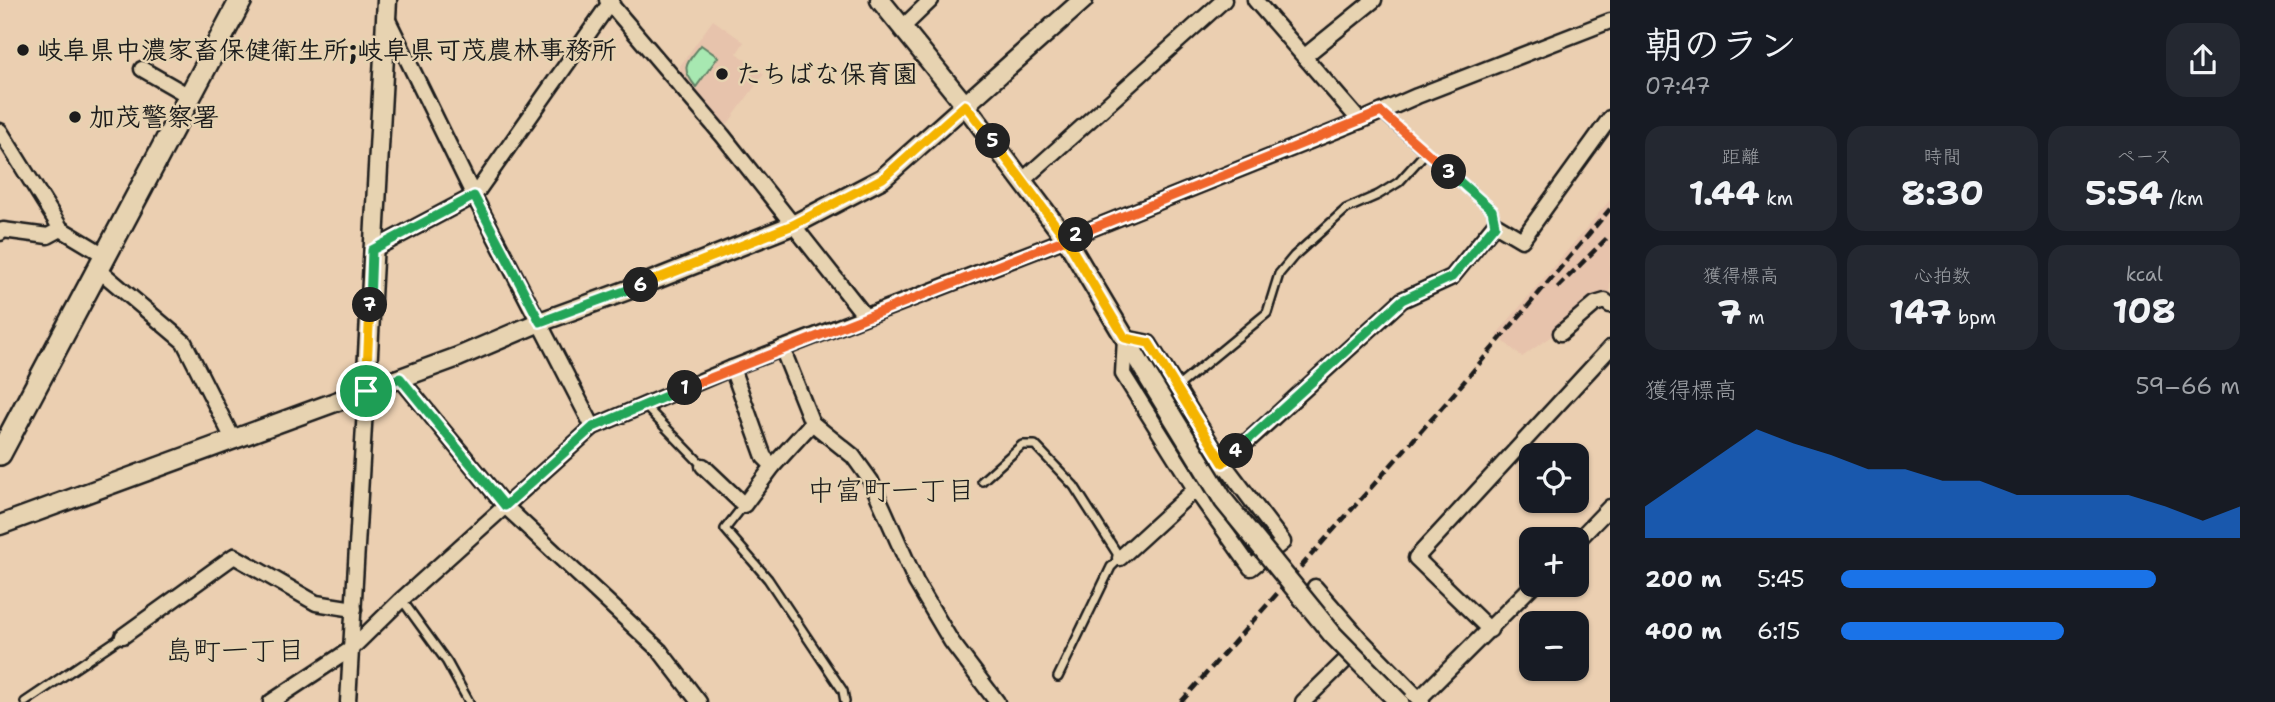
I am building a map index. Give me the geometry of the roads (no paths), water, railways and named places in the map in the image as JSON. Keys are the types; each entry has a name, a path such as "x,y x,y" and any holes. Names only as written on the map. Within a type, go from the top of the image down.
{"main road":[{"path":"0,454 241,0"}],"street":[{"path":"880,0 965,105 1066,239 1224,501 1333,635 1399,702"},
{"path":"902,28 931,0"},
{"path":"0,525 458,357 540,322 793,225 883,178 1083,0"},
{"path":"1023,180 1224,0"},
{"path":"1255,0 1360,121"},
{"path":"1305,56 1374,0"},
{"path":"372,250 474,196 610,1 714,125 865,316"},
{"path":"386,8 474,196 593,427"},
{"path":"348,702 386,8"},
{"path":"271,702 351,649 401,600 593,427 732,368 1066,239 1610,20"},
{"path":"142,69 189,96"},
{"path":"1120,558 1402,300 1452,277 1495,225 1522,240 1610,118"},
{"path":"0,131 61,229 102,263 184,342 234,441"},
{"path":"0,233 3,230 48,236 61,229"},
{"path":"1561,333 1595,304 1605,301 1610,305"},
{"path":"1125,338 1149,343 1223,463 1283,542 1251,568 1195,489 1124,374 1125,338"},
{"path":"782,348 812,423 853,456 871,481 916,582 951,641 997,702"},
{"path":"1490,630 1416,558 1610,348"},
{"path":"732,368 764,457 773,466"},
{"path":"400,378 505,506 660,651 699,702"},
{"path":"703,466 744,505 773,466 812,423"},
{"path":"1589,529 1610,507"},
{"path":"123,636 234,556 316,603 354,609"},
{"path":"1315,587 1420,701 1522,597"},
{"path":"1303,702 1363,642"}],"lane":[{"path":"1381,112 1492,210 1495,225"},
{"path":"1175,389 1267,313 1279,274 1294,256 1346,209 1399,182 1426,152"},
{"path":"644,405 703,466"},
{"path":"982,481 1022,445 1035,445 1074,486 1120,558 1111,567 1058,677"},
{"path":"744,505 725,529 768,579 842,691 845,702"},
{"path":"401,600 447,662 469,702"},
{"path":"25,702 123,636"}],"railway":[{"path":"1181,702 1446,403 1610,209"},
{"path":"1557,288 1610,235"}],"place":[{"name":"岐阜県中濃家畜保健衛生所;岐阜県可茂農林事務所","path":"23,50"},
{"name":"たちばな保育園","path":"722,74"},
{"name":"加茂警察署","path":"75,117"}],"district":[{"name":"中富町一丁目","path":"891,490"},
{"name":"島町一丁目","path":"235,650"}]}
